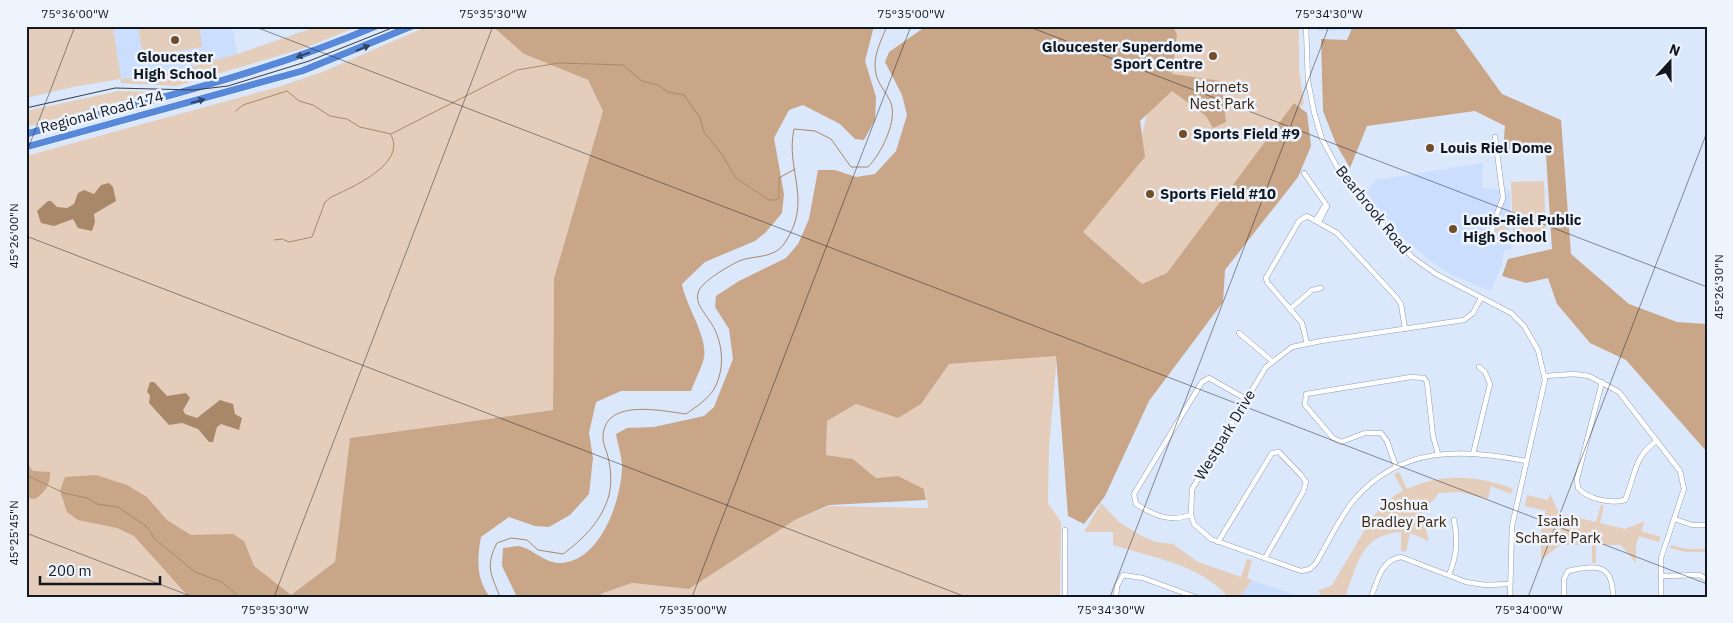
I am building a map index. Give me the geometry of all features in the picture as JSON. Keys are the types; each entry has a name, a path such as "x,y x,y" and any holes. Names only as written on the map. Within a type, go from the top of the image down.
{"highway":[{"name":"Regional Road 174","path":"26,134 257,70 314,51 376,26"},
{"name":"Regional Road 174","path":"28,146 302,71 412,26"}],"street":[{"name":"Bearbrook Road","path":"1306,26 1308,81 1314,112 1322,139 1336,165 1363,202 1412,257 1425,268 1511,313 1524,326 1538,350 1545,376 1543,394 1512,526 1510,597"},
{"path":"1492,233 1493,223 1503,198 1495,137"},
{"path":"1304,172 1327,206 1324,207 1318,221"},
{"path":"1307,344 1302,322 1267,282 1266,278 1301,218 1307,216 1337,233 1396,296 1401,304 1405,328"},
{"path":"1290,309 1312,290 1321,288"},
{"name":"Westpark Drive","path":"1191,515 1192,489 1246,399 1272,361 1287,349 1307,344 1464,320 1473,313 1481,298"},
{"path":"1239,333 1272,361"},
{"path":"1473,454 1490,384 1485,372 1480,367"},
{"path":"1545,376 1574,374 1602,382 1619,392 1680,471 1684,479 1683,498 1660,558 1660,597"},
{"path":"1396,467 1387,441 1381,433 1365,433 1341,442 1333,438 1305,405 1306,394 1411,377 1424,378 1427,382 1438,454"},
{"path":"1246,399 1209,378 1202,382 1134,494 1136,504 1156,516 1168,519 1191,515 1202,533 1218,542 1301,571 1310,569 1316,563 1353,502 1372,481 1396,467 1413,459 1438,454 1473,454 1526,461"},
{"path":"1602,382 1578,479 1578,488 1586,495 1616,502 1625,500 1639,458 1645,450 1658,441"},
{"path":"1218,542 1272,453 1279,452 1296,468 1306,482 1303,492 1264,558"},
{"path":"1449,575 1457,554 1458,538 1454,520"},
{"path":"1675,520 1692,525 1707,526"},
{"path":"1065,530 1065,597"},
{"path":"1371,597 1380,573 1392,558 1410,559 1476,584 1510,584"},
{"path":"1564,597 1564,579 1568,571 1602,568 1608,572 1613,581 1613,597"},
{"path":"1116,597 1117,586 1122,575 1143,578 1195,597"},
{"path":"1661,576 1700,576 1707,580"}],"shaded area":[{"name":"Gloucester High School","path":"113,26 232,26 237,54 157,76 120,79"},
{"path":"1318,26 1359,26 1356,30 1318,31"},
{"name":"Louis-Riel Public High School","path":"1483,163 1482,188 1510,191 1512,249 1504,251 1502,266 1490,291 1450,274 1430,261 1400,235 1366,192 1376,180"},
{"path":"109,183 113,187 116,201 94,214 95,222 92,231 78,228 73,219 54,226 41,223 37,211 48,201 51,201 57,207 67,208 74,204 78,193 84,190 94,194 101,185"},
{"path":"150,382 154,382 167,396 186,393 190,398 183,410 185,414 197,418 220,400 233,404 235,414 242,418 239,430 221,424 217,427 213,442 209,442 198,429 182,423 169,425 149,403 150,395 147,392"},
{"path":"1252,580 1300,597 1240,597"}],"green space":[{"path":"26,26 113,26 121,79 157,76 237,54 319,26 359,26 305,48 176,86 121,83 120,79 26,98"},
{"path":"138,26 199,26 202,47 143,57"},
{"path":"428,26 492,26 524,54 588,80 603,111 554,278 553,410 350,438 335,563 289,597 26,597 26,156 278,87 322,72"},
{"path":"492,26 874,26 865,61 876,97 875,120 864,140 855,139 840,124 803,105 789,110 774,138 784,194 782,213 766,232 755,241 705,262 682,284 700,331 704,349 703,362 691,391 621,391 596,402 589,433 593,458 589,494 570,515 549,527 535,526 509,517 481,537 479,553 480,576 485,590 490,597 189,597 134,536 117,528 78,520 67,512 60,491 65,477 96,475 127,485 147,497 167,520 191,535 233,534 244,541 254,566 291,595 335,562 350,438 553,410 554,278 603,111 588,80 524,54"},
{"path":"923,26 1172,26 1177,34 1172,74 1221,81 1226,122 1213,128 1206,116 1172,91 1140,121 1145,157 1083,232 1142,284 1167,273 1294,103 1307,113 1311,146 1298,177 1225,270 1223,302 1149,401 1105,496 1084,524 1068,516 1056,356 949,364 921,404 898,418 856,404 827,421 826,455 853,459 876,478 898,476 924,489 926,500 829,505 795,520 689,589 632,583 603,593 598,597 517,597 502,566 503,548 523,547 546,560 557,563 572,561 585,554 596,543 605,529 612,514 621,482 622,464 616,434 627,428 654,427 704,416 714,407 733,359 729,329 715,307 716,296 739,281 786,258 798,244 809,219 818,170 835,170 856,177 875,174 896,151 907,115 902,95 885,62 889,52 922,29"},
{"name":"Hornets Nest Park","path":"1166,26 1299,26 1299,69 1304,103 1171,281 1139,290 1070,232 1136,163"},
{"path":"1353,26 1453,26 1502,94 1561,120 1571,254 1629,304 1677,322 1707,324 1707,452 1626,360 1590,343 1557,304 1548,278 1526,283 1502,276 1508,259 1552,249 1546,155 1527,144 1522,152 1503,150 1505,126 1475,111 1367,126 1350,168 1336,144 1323,111 1321,39 1347,40"},
{"path":"119,91 155,92 26,127 26,111"},
{"path":"1544,181 1546,242 1513,243 1511,182"},
{"path":"1507,225 1509,243 1498,244 1496,227"},
{"path":"1057,355 1049,448 1048,503 1061,522 1060,597 598,597 603,593 632,583 689,589 795,520 829,506 928,508 925,490 898,476 876,478 853,459 826,455 827,421 856,404 898,417 921,404 949,364"},
{"path":"26,463 33,471 50,472 47,487 35,499 26,498"},
{"name":"Joshua Bradley Park","path":"1399,472 1407,489 1433,480 1460,478 1486,481 1513,489 1511,494 1491,486 1488,499 1460,492 1439,493 1422,513 1429,541 1410,533 1406,552 1401,551 1401,532 1387,534 1377,539 1362,553 1345,597 1322,597 1318,591 1332,585 1373,516 1395,495 1403,491 1394,474"},
{"name":"Isaiah Scharfe Park","path":"1550,494 1559,513 1596,522 1601,505 1604,505 1600,523 1625,529 1645,521 1641,531 1661,537 1659,542 1639,536 1636,546 1636,563 1621,545 1596,545 1596,563 1592,563 1592,545 1560,545 1541,560 1541,529 1546,511 1525,506 1527,495 1548,500"},
{"path":"1101,503 1119,522 1142,536 1156,542 1173,544 1198,562 1241,577 1247,559 1252,561 1247,578 1252,580 1240,597 1228,597 1217,586 1190,569 1160,558 1113,545 1113,532 1084,532"},
{"path":"1671,545 1686,549 1707,549 1707,552 1686,552 1670,548"}],"waterway":[{"path":"500,597 490,564 497,543 511,538 527,540 538,550 563,554 591,529 602,513 609,495 611,481 609,462 603,439 605,426 612,417 622,412 635,410 686,414 698,406 714,389 720,372 720,345 714,328 699,304 698,293 709,279 739,261 769,254 780,249 784,244 793,228 797,214 798,200 792,144 794,129 815,131 831,139 851,167 868,167 878,154 887,136 892,117 890,101 878,81 875,68 878,49 887,26"},
{"path":"236,111 243,105 287,91 299,101 313,105 330,116 347,119 360,127 391,134 517,70 559,63 623,65 642,81 658,85 668,92 684,95 700,118 704,132 721,153 736,178 769,200 779,198 779,178 795,169"},
{"path":"274,240 282,239 289,242 312,237 325,202 374,174 391,156 394,146 391,135"},
{"path":"26,475 64,493 87,498 97,504 118,507 146,526 155,539 195,572 222,582 239,597"}],"tram line":[{"path":"26,108 115,88 194,90 228,86 309,61 397,26"}],"place":[{"name":"Gloucester High School","path":"175,40"},
{"name":"Gloucester Superdome Sport Centre","path":"1213,56"},
{"name":"Sports Field #9","path":"1183,134"},
{"name":"Louis Riel Dome","path":"1430,148"},
{"name":"Sports Field #10","path":"1150,194"},
{"name":"Louis-Riel Public High School","path":"1453,229"}]}
